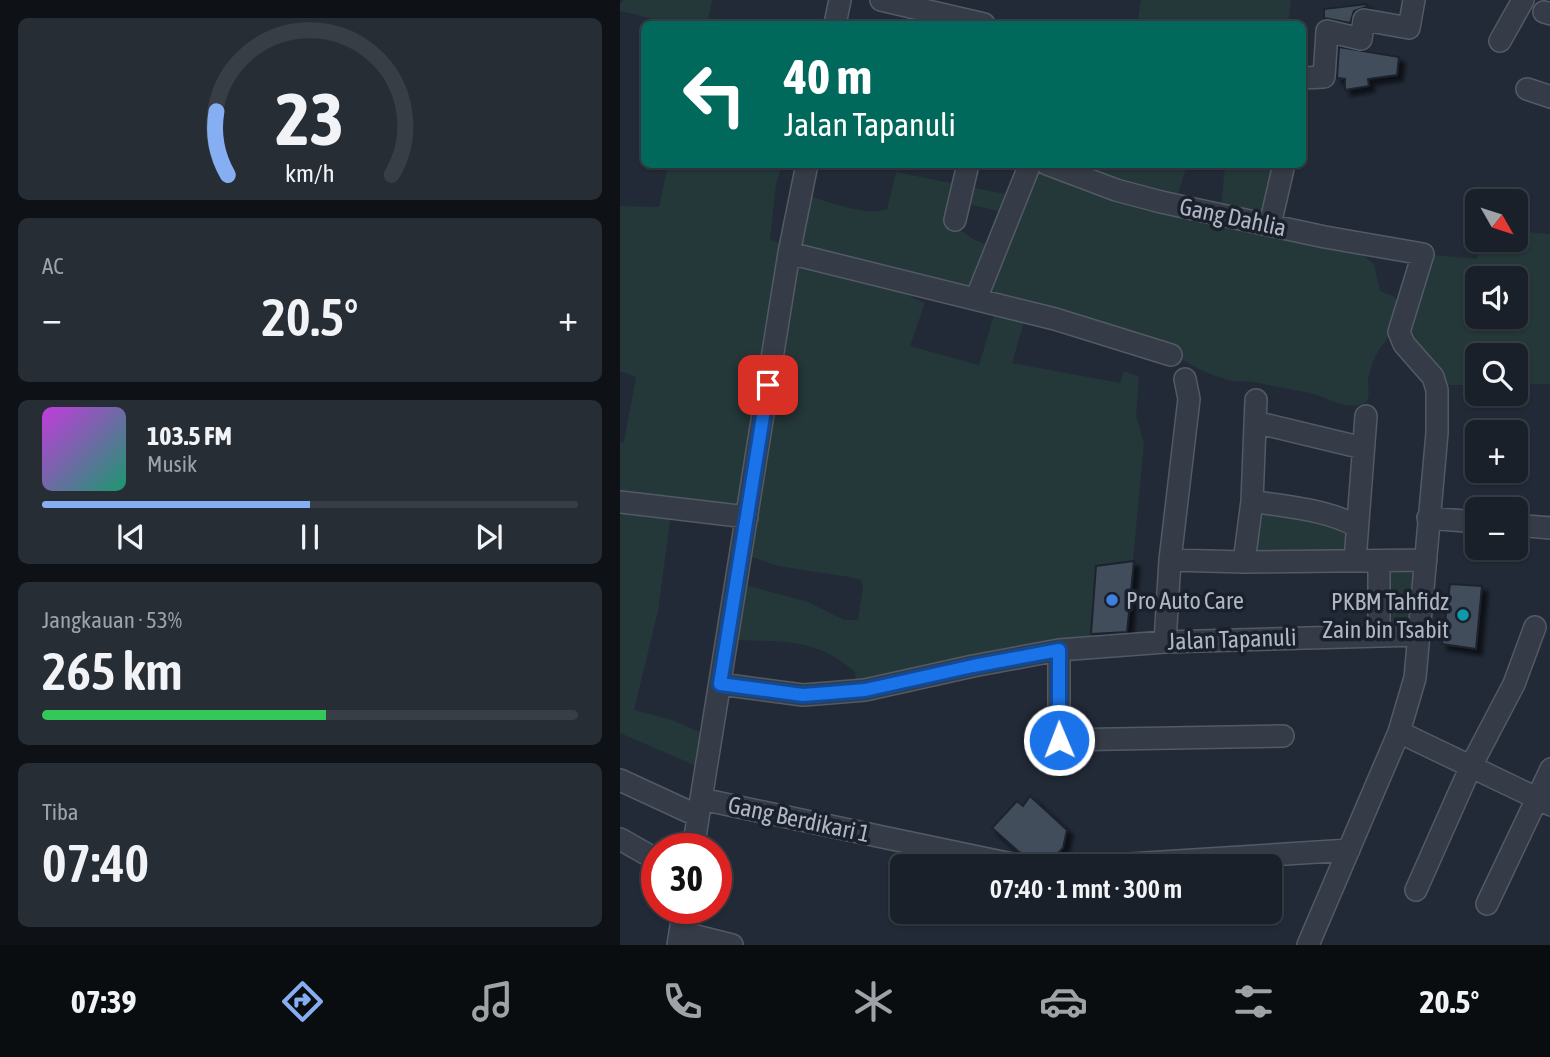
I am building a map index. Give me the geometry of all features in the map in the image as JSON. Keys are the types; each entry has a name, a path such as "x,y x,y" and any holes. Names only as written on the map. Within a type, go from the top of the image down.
{"street":[{"path":"836,21 840,0"},
{"path":"881,0 971,21"},
{"path":"1306,78 1324,77 1327,31 1361,39 1364,20 1409,27 1414,0"},
{"path":"1500,41 1523,0"},
{"path":"1527,89 1550,97"},
{"path":"695,833 789,253 806,168"},
{"path":"955,220 967,168"},
{"path":"976,299 1028,168"},
{"name":"Gang Dahlia","path":"1058,168 1127,193 1325,237 1423,254 1399,335 1433,377 1437,390 1437,433 1428,518"},
{"path":"1270,225 1283,168"},
{"path":"789,253 1055,319 1171,355"},
{"path":"1165,642 1170,560 1189,402 1185,379"},
{"path":"1244,562 1252,501 1256,400"},
{"path":"1355,561 1366,416"},
{"path":"1255,422 1363,448"},
{"path":"1252,501 1344,519 1356,526"},
{"path":"620,502 747,517"},
{"path":"1308,945 1399,732 1415,678 1428,518 1465,521"},
{"path":"1528,526 1550,527"},
{"path":"1170,560 1379,563 1426,561"},
{"path":"1379,563 1379,635"},
{"path":"1416,890 1471,766 1514,684 1535,627"},
{"name":"Jalan Tapanuli","path":"720,684 803,695 865,690 1059,650 1165,642 1418,635"},
{"path":"1059,650 1059,740 1283,736"},
{"path":"1399,732 1543,801"},
{"path":"1487,904 1543,801 1550,768"},
{"name":"Gang Berdikari 1","path":"620,780 699,807 956,854"},
{"path":"620,839 641,851"},
{"path":"1282,854 1349,850"},
{"path":"679,939 732,945"}],"shaded area":[{"path":"624,0 712,0 708,21 662,21 620,11 620,4"},
{"path":"1141,0 1291,0 1288,21 1138,21"},
{"path":"667,168 781,168 776,184 770,240 785,244 739,509 620,495 620,443 624,442 636,377 620,371 620,206 659,207"},
{"path":"1037,168 1041,168 1363,255 1374,264 1380,291 1395,297 1397,310 1391,332 1377,353 1371,369 1367,400 1362,404 1350,406 1301,391 1251,381 1231,381 1184,361 1171,351 987,302"},
{"path":"1072,168 1186,168 1176,200"},
{"path":"1225,168 1277,168 1267,219 1221,210"},
{"path":"896,172 1015,196 1006,213 964,203 956,227 991,247 971,290 798,247 809,196 859,210 887,209"},
{"path":"1528,232 1550,234 1550,384 1528,384 1528,343 1465,343 1465,385 1442,385 1409,345 1406,317 1432,255 1477,259 1478,252 1528,252"},
{"path":"797,258 909,285 911,297 925,303 910,346 979,365 996,308 1026,315 1012,363 1120,383 1124,371 1139,377 1136,416 1144,443 1133,561 1096,566 1090,639 857,687 855,672 841,661 813,647 784,642 736,640 742,584 808,602 844,620 858,620 863,587 861,580 778,566 746,555"},
{"path":"1257,507 1347,525 1348,557 1254,558"},
{"path":"620,508 671,514 658,611 634,710 672,720 704,734 694,765 620,733"},
{"path":"1384,567 1418,569 1414,629 1383,628"}],"building":[{"path":"1367,4 1366,7 1354,11 1350,23 1324,18 1324,9"},
{"path":"1339,47 1399,57 1397,75 1368,79 1369,86 1345,90 1345,79 1337,78"},
{"name":"Pro Auto Care","path":"1134,561 1127,632 1091,634 1096,566"},
{"name":"PKBM Tahfidz Zain bin Tsabit","path":"1450,584 1482,586 1476,649 1442,644"},
{"path":"1030,796 1067,830 1063,848 1057,854 1023,854 992,828 1017,801 1023,806"}],"place":[{"name":"Pro Auto Care","path":"1112,600"},
{"name":"PKBM Tahfidz Zain bin Tsabit","path":"1463,615"}],"route":[{"path":"768,385 720,684 803,695 865,690 1059,650 1059,740"}]}
